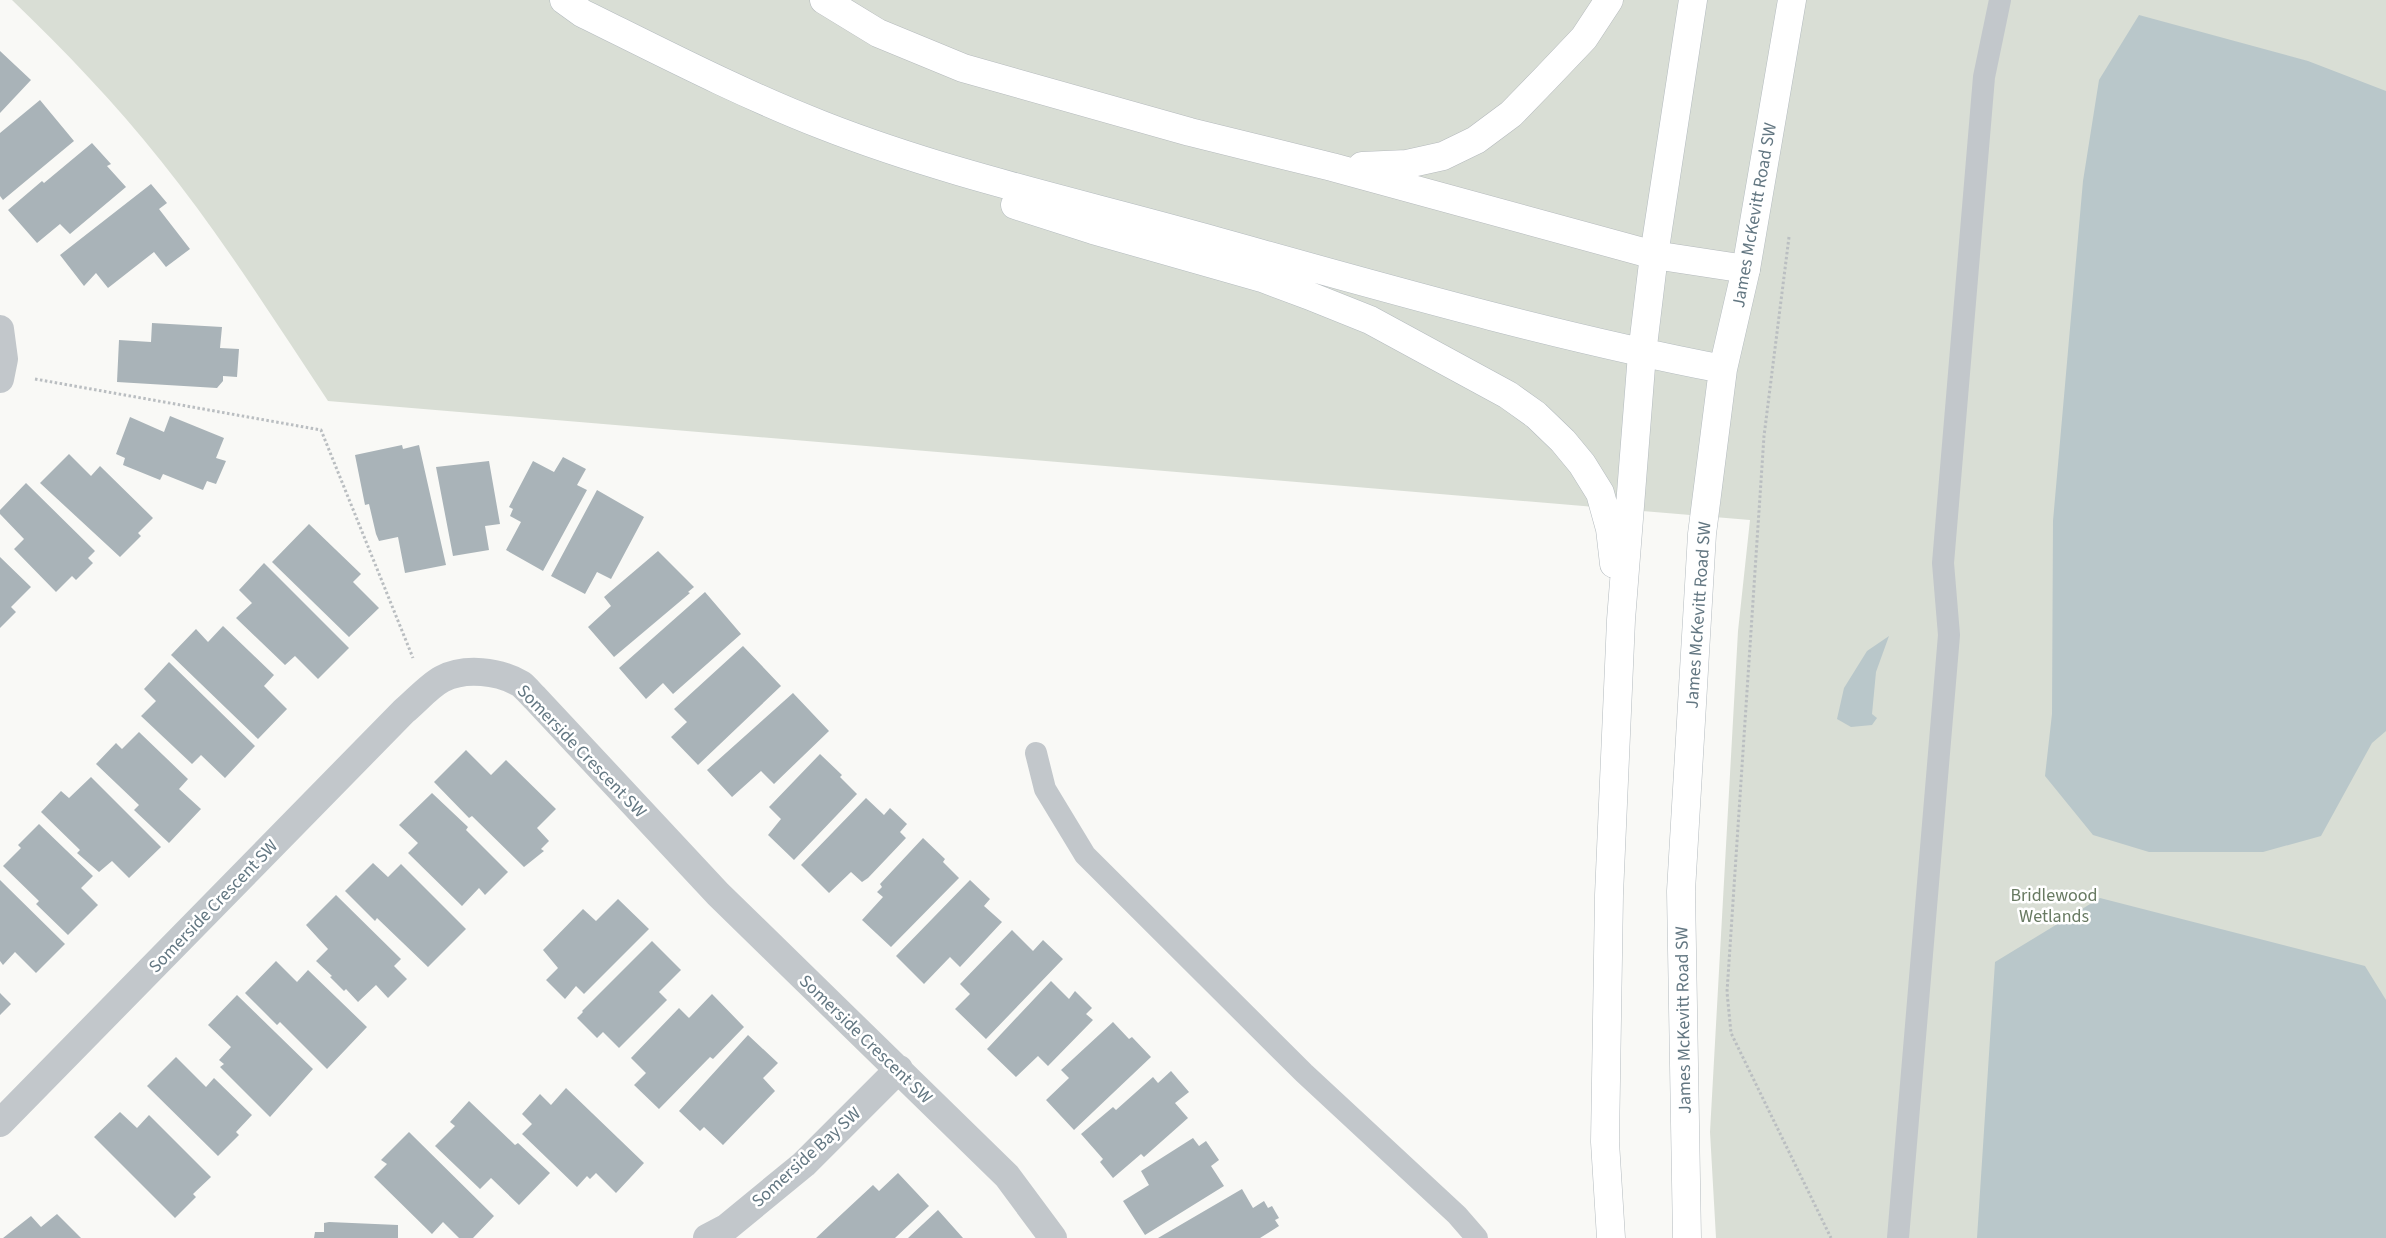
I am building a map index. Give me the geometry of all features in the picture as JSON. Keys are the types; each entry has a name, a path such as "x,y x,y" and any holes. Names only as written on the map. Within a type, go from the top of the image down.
{"main road":[{"path":"564,0 582,13 718,80 821,125 938,166 1292,264 1642,354 1723,369"},
{"path":"824,0 878,33 963,68 1190,132 1332,166 1654,255 1746,268"},
{"path":"1332,166 1407,164 1443,156 1476,140 1511,114 1546,79 1584,38 1609,0"},
{"path":"1611,1238 1605,1142 1609,895 1621,620 1642,354 1654,255 1694,0"},
{"name":"James McKevitt Road SW","path":"1686,1238 1681,892 1702,534 1723,369 1746,268 1792,0"},
{"path":"938,166 1019,207 1262,278 1370,320 1508,394 1536,415 1563,441 1582,464 1600,493 1610,529 1621,620"}],"street":[{"path":"0,330 4,359 1,376"},
{"name":"Somerside Crescent SW","path":"0,1124 404,711 442,679 464,672 484,672 504,677 521,685 718,894 1007,1176 1053,1238"},
{"name":"Somerside Bay SW","path":"707,1238 726,1228 804,1164 898,1069"}],"lane":[{"path":"1898,1238 1949,634 1944,553 1984,77 2000,0"},
{"path":"1036,754 1045,789 1086,855 1304,1073 1457,1215 1477,1238"}],"path":[{"path":"1790,232 1764,436 1727,992 1731,1034 1831,1238"},
{"path":"1,376 321,430 426,692"}],"green space":[{"name":"Bridlewood Wetlands","path":"12,0 2386,0 2386,1238 1716,1238 1710,1132 1738,631 1750,520 328,401 226,249 161,161 89,78"}],"shaded area":[{"path":"2139,15 2308,61 2386,91 2386,731 2372,743 2321,836 2263,852 2149,852 2093,835 2045,776 2052,714 2053,521 2083,181 2099,80"},
{"path":"1889,636 1876,672 1872,714 1877,718 1872,725 1851,727 1837,719 1844,688 1867,651"},
{"path":"2100,898 2365,966 2386,1000 2386,1238 1977,1238 1995,962"}],"building":[{"path":"0,51 31,80 0,113"},
{"path":"40,100 74,141 3,200 0,196 0,133"},
{"path":"92,143 111,164 107,166 126,187 70,234 60,224 37,243 8,210"},
{"path":"151,184 167,203 159,209 190,249 166,267 154,252 108,288 96,273 84,286 60,255"},
{"path":"152,323 222,327 220,348 239,349 237,377 223,376 223,381 217,388 117,382 119,340 151,342"},
{"path":"170,416 224,438 216,458 226,461 216,484 207,481 203,490 163,474 160,480 123,465 125,458 116,454 130,417 164,432"},
{"path":"402,445 403,449 419,445 446,565 405,573 398,537 379,541 376,534 369,504 365,505 355,455"},
{"path":"69,454 91,476 100,466 153,518 138,533 141,536 120,557 40,483"},
{"path":"563,457 586,469 577,485 587,490 543,571 506,550 521,522 510,516 513,509 509,507 533,461 554,472"},
{"path":"489,461 500,524 485,526 489,550 453,556 436,467"},
{"path":"26,483 95,551 88,558 93,563 76,580 72,576 56,592 14,549 24,539 0,514 0,510"},
{"path":"597,490 644,517 611,579 597,572 585,594 551,576"},
{"path":"309,524 361,574 353,582 379,608 349,637 272,562"},
{"path":"658,551 694,587 688,592 690,593 614,657 588,627 611,606 604,597"},
{"path":"0,557 31,587 11,607 16,612 0,628"},
{"path":"264,563 349,648 318,679 295,656 285,665 236,618 252,603 239,590"},
{"path":"705,592 741,634 673,694 663,683 646,699 619,668"},
{"path":"223,626 274,675 264,686 287,709 258,739 171,655 196,629 208,642"},
{"path":"743,646 781,686 698,765 671,737 687,722 674,709"},
{"path":"169,662 255,746 225,778 201,755 192,764 141,716 156,701 144,689"},
{"path":"793,693 829,731 774,784 761,771 732,797 707,770"},
{"path":"139,732 188,779 179,789 201,809 169,843 134,810 139,805 96,764 116,743 122,749"},
{"path":"466,750 491,775 506,760 556,809 537,828 549,841 541,849 544,851 524,867 472,816 469,818 434,782"},
{"path":"820,754 842,775 840,777 857,794 794,860 768,835 781,819 769,807"},
{"path":"91,777 161,847 129,878 112,861 99,872 77,853 80,850 41,812 61,791 69,798"},
{"path":"432,793 468,827 466,830 508,872 485,895 479,888 462,906 408,853 418,843 399,825"},
{"path":"866,798 884,815 890,808 907,824 900,832 906,838 868,878 862,882 851,872 829,893 801,865"},
{"path":"39,824 93,876 81,888 98,905 68,935 36,904 39,901 3,866 21,848 18,845"},
{"path":"923,838 945,859 943,862 959,878 891,947 862,920 883,897 877,892 882,887 880,884"},
{"path":"373,863 388,877 401,864 466,929 428,967 377,918 375,921 345,891"},
{"path":"0,880 65,944 36,973 15,952 3,965 0,961"},
{"path":"970,880 990,899 984,906 1002,922 960,967 950,957 924,984 896,956"},
{"path":"336,895 401,959 394,966 407,979 388,998 376,985 358,1002 346,989 344,991 316,961 328,949 306,925"},
{"path":"618,899 649,929 584,994 576,986 565,999 546,980 558,968 543,950 583,909 596,921"},
{"path":"1012,930 1033,951 1043,940 1063,959 986,1039 955,1009 970,994 960,984"},
{"path":"652,941 681,970 659,992 667,1000 619,1048 603,1032 597,1038 577,1018"},
{"path":"276,961 297,982 308,970 367,1027 327,1069 280,1022 277,1025 245,993"},
{"path":"1051,981 1069,999 1075,991 1092,1008 1086,1014 1093,1020 1048,1066 1038,1056 1016,1077 987,1049"},
{"path":"0,993 11,1004 0,1015"},
{"path":"712,994 744,1027 713,1059 710,1057 659,1109 634,1085 646,1073 631,1058 679,1008 689,1018"},
{"path":"237,995 313,1069 270,1117 220,1067 224,1064 219,1060 231,1047 208,1025"},
{"path":"1113,1022 1129,1039 1132,1037 1151,1057 1074,1130 1046,1100 1069,1078 1061,1070"},
{"path":"748,1035 778,1063 763,1078 775,1091 723,1145 704,1127 700,1131 679,1111"},
{"path":"176,1057 206,1087 214,1078 252,1115 236,1132 239,1135 218,1156 147,1086"},
{"path":"1171,1071 1189,1092 1175,1103 1188,1118 1144,1157 1141,1154 1113,1178 1100,1162 1103,1159 1081,1134 1113,1107 1116,1110 1153,1077 1158,1083"},
{"path":"566,1088 644,1163 616,1193 596,1173 590,1179 587,1176 577,1187 522,1134 532,1124 522,1114 540,1094 551,1105"},
{"path":"469,1101 515,1145 518,1143 550,1173 519,1205 491,1178 480,1189 435,1146 455,1126 450,1122"},
{"path":"120,1112 137,1128 149,1115 211,1177 193,1194 196,1197 175,1218 94,1137"},
{"path":"409,1132 494,1216 473,1238 459,1238 443,1222 432,1234 374,1177 387,1164 381,1160"},
{"path":"1193,1138 1199,1146 1206,1141 1219,1160 1211,1166 1224,1186 1145,1235 1123,1201 1149,1185 1141,1171"},
{"path":"898,1173 929,1206 895,1238 816,1238 873,1185 879,1191"},
{"path":"1242,1189 1253,1208 1264,1201 1268,1208 1272,1206 1279,1218 1275,1220 1279,1226 1260,1238 1158,1238"},
{"path":"938,1210 963,1238 908,1238"},
{"path":"57,1214 81,1238 3,1238 31,1216 41,1227"},
{"path":"324,1223 398,1225 398,1238 314,1238 315,1232 324,1232"}]}
